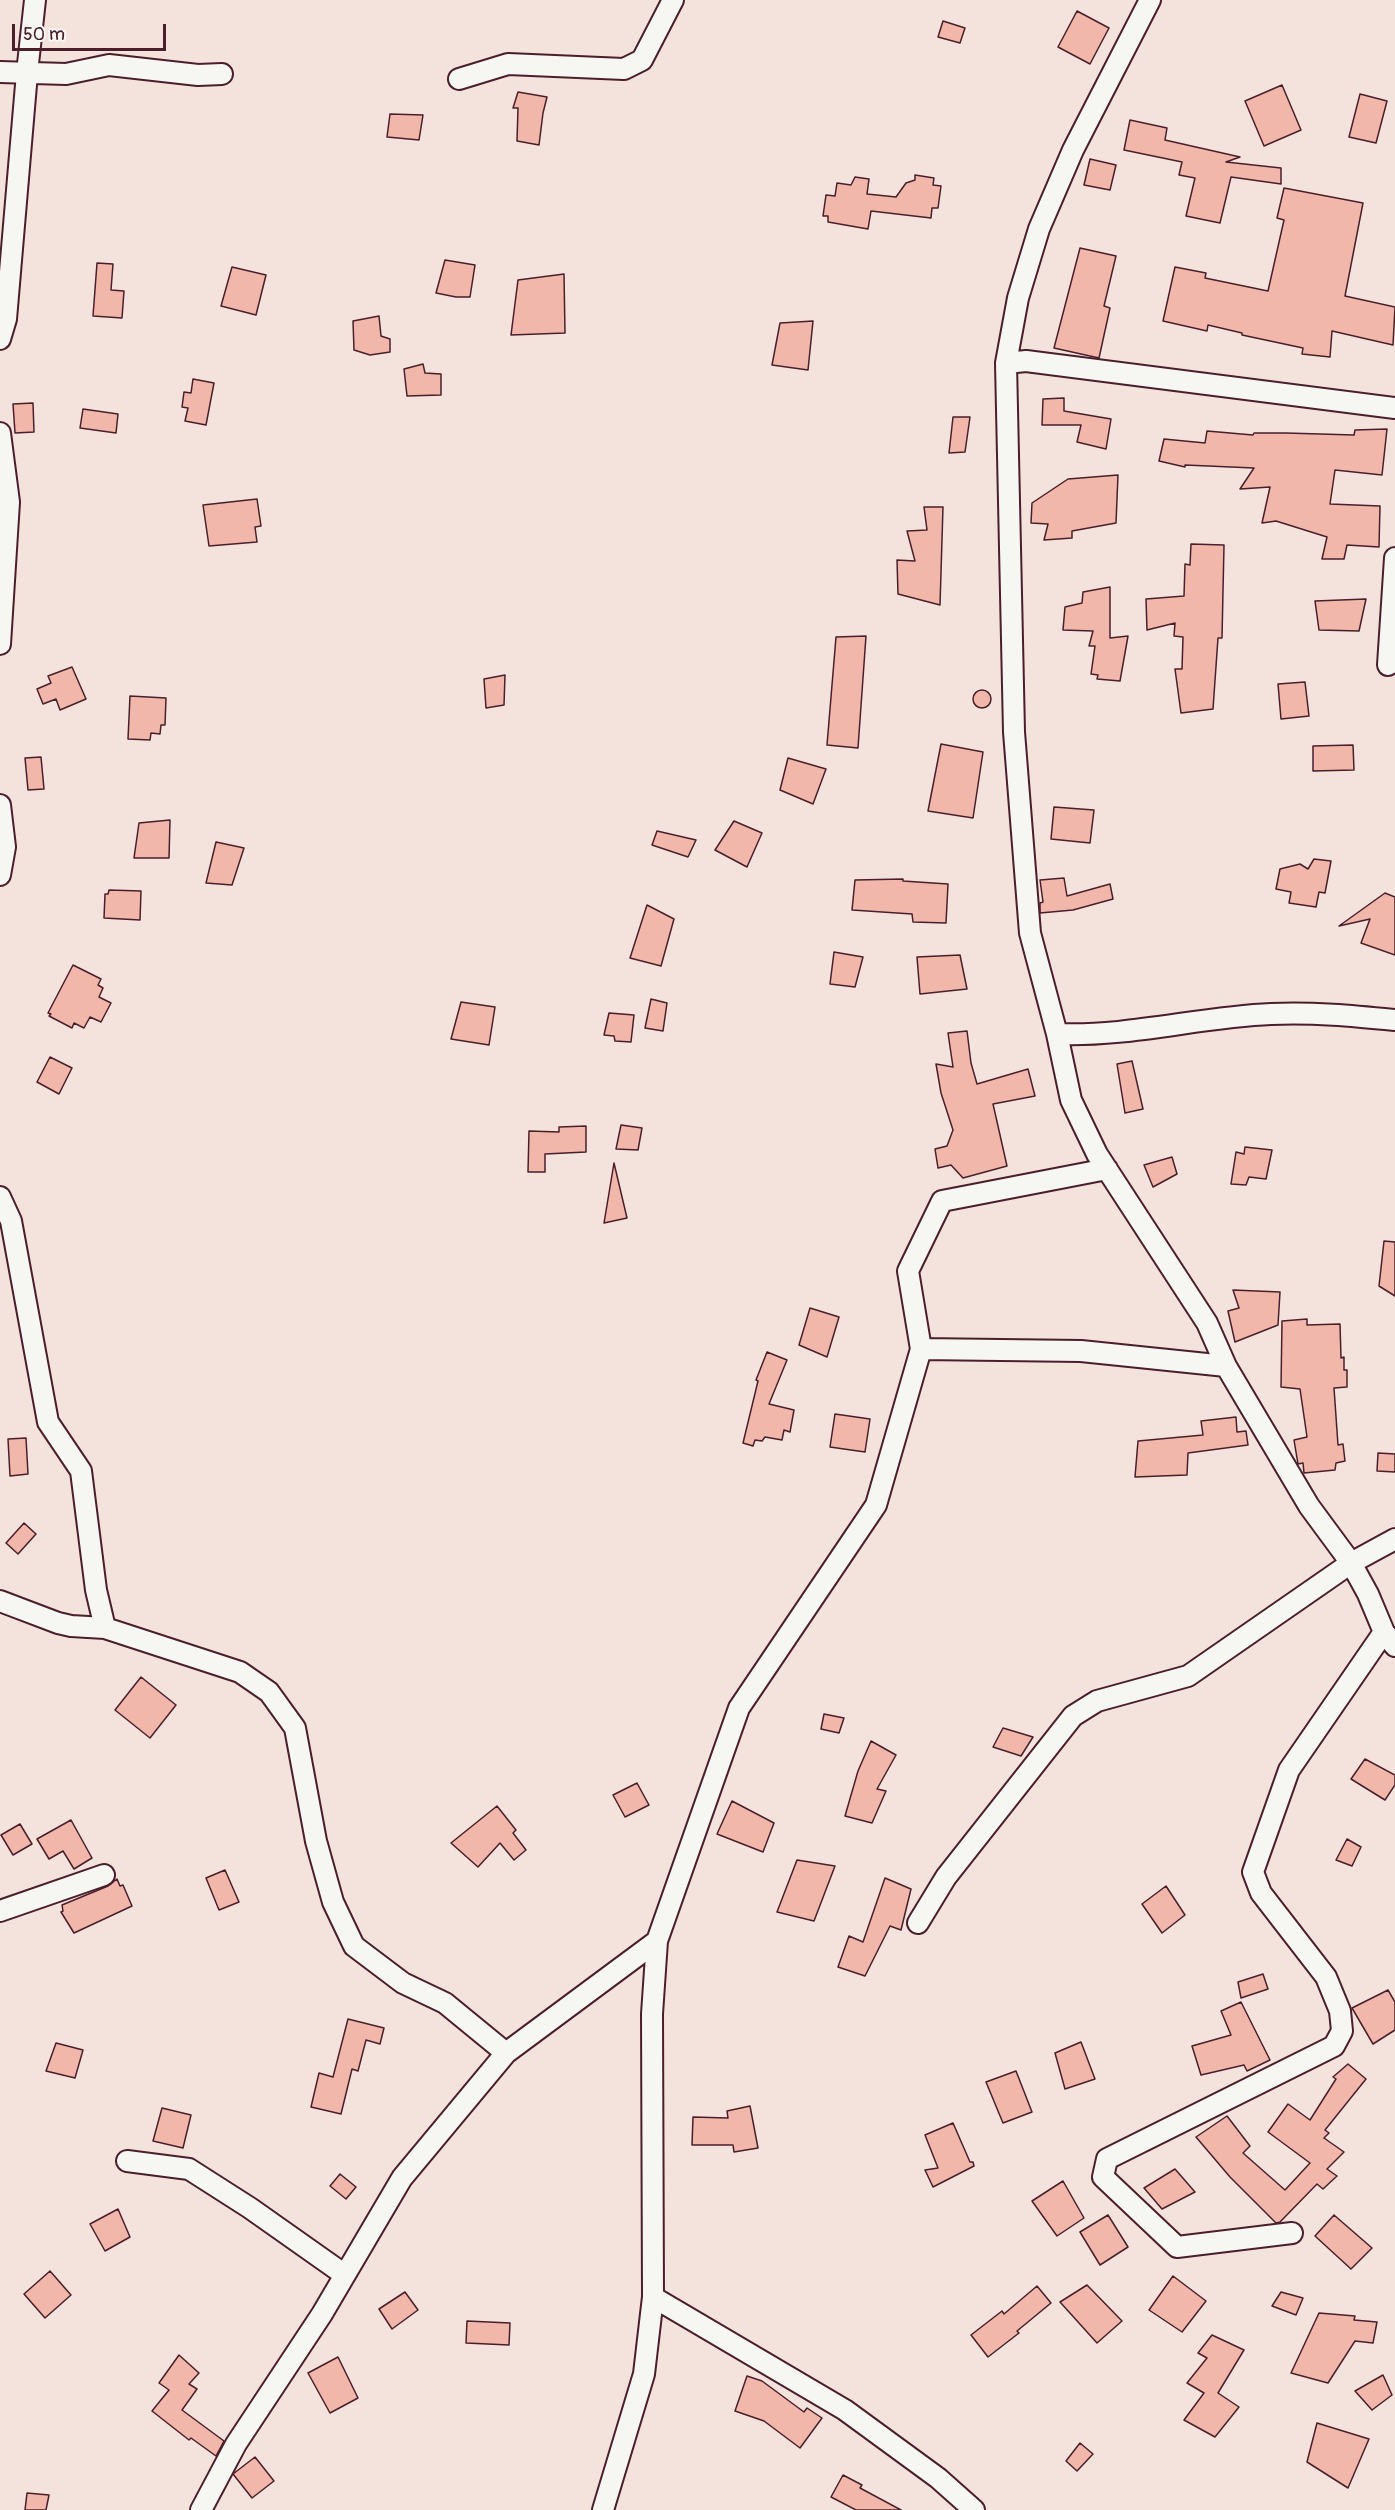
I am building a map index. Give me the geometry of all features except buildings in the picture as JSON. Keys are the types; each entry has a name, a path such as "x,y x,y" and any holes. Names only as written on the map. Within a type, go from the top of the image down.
{"street":[{"path":"0,339 6,319 35,0"},
{"path":"459,79 508,64 624,69 642,60 673,0"},
{"path":"1150,0 1073,150 1039,229 1018,298 1006,363 1014,732 1030,933 1057,1034 1071,1100 1107,1169 1207,1323 1226,1366 1309,1506 1351,1563 1390,1639 1289,1770 1253,1872 1261,1893 1326,1977 1340,2011 1342,2031 1334,2046 1107,2159 1103,2177 1177,2247 1292,2232"},
{"path":"0,72 66,74 108,65 198,75 222,74"},
{"path":"1006,363 1026,361 1395,408"},
{"path":"0,433 9,502 0,644"},
{"path":"1388,665 1395,558"},
{"path":"0,806 5,847 0,875"},
{"path":"1057,1034 1090,1035 1271,1014 1346,1015 1395,1020"},
{"path":"603,2510 644,2374 653,2297 652,2014 657,1941 739,1708 876,1505 921,1349 908,1271 942,1201 1107,1169"},
{"path":"0,1197 11,1221 48,1422 81,1471 96,1590 105,1628"},
{"path":"921,1349 1081,1351 1226,1366"},
{"path":"918,1923 946,1876 1073,1716 1097,1701 1188,1676 1351,1563 1395,1539"},
{"path":"0,1601 58,1623 105,1628 240,1672 269,1692 295,1728 316,1841 333,1902 354,1946 403,1983 445,2003 506,2053"},
{"path":"0,1911 104,1875"},
{"path":"201,2510 236,2444 345,2275 402,2178 506,2053 657,1941"},
{"path":"127,2161 189,2169 250,2208 345,2275"},
{"path":"653,2297 845,2410 938,2478 974,2510"}]}
